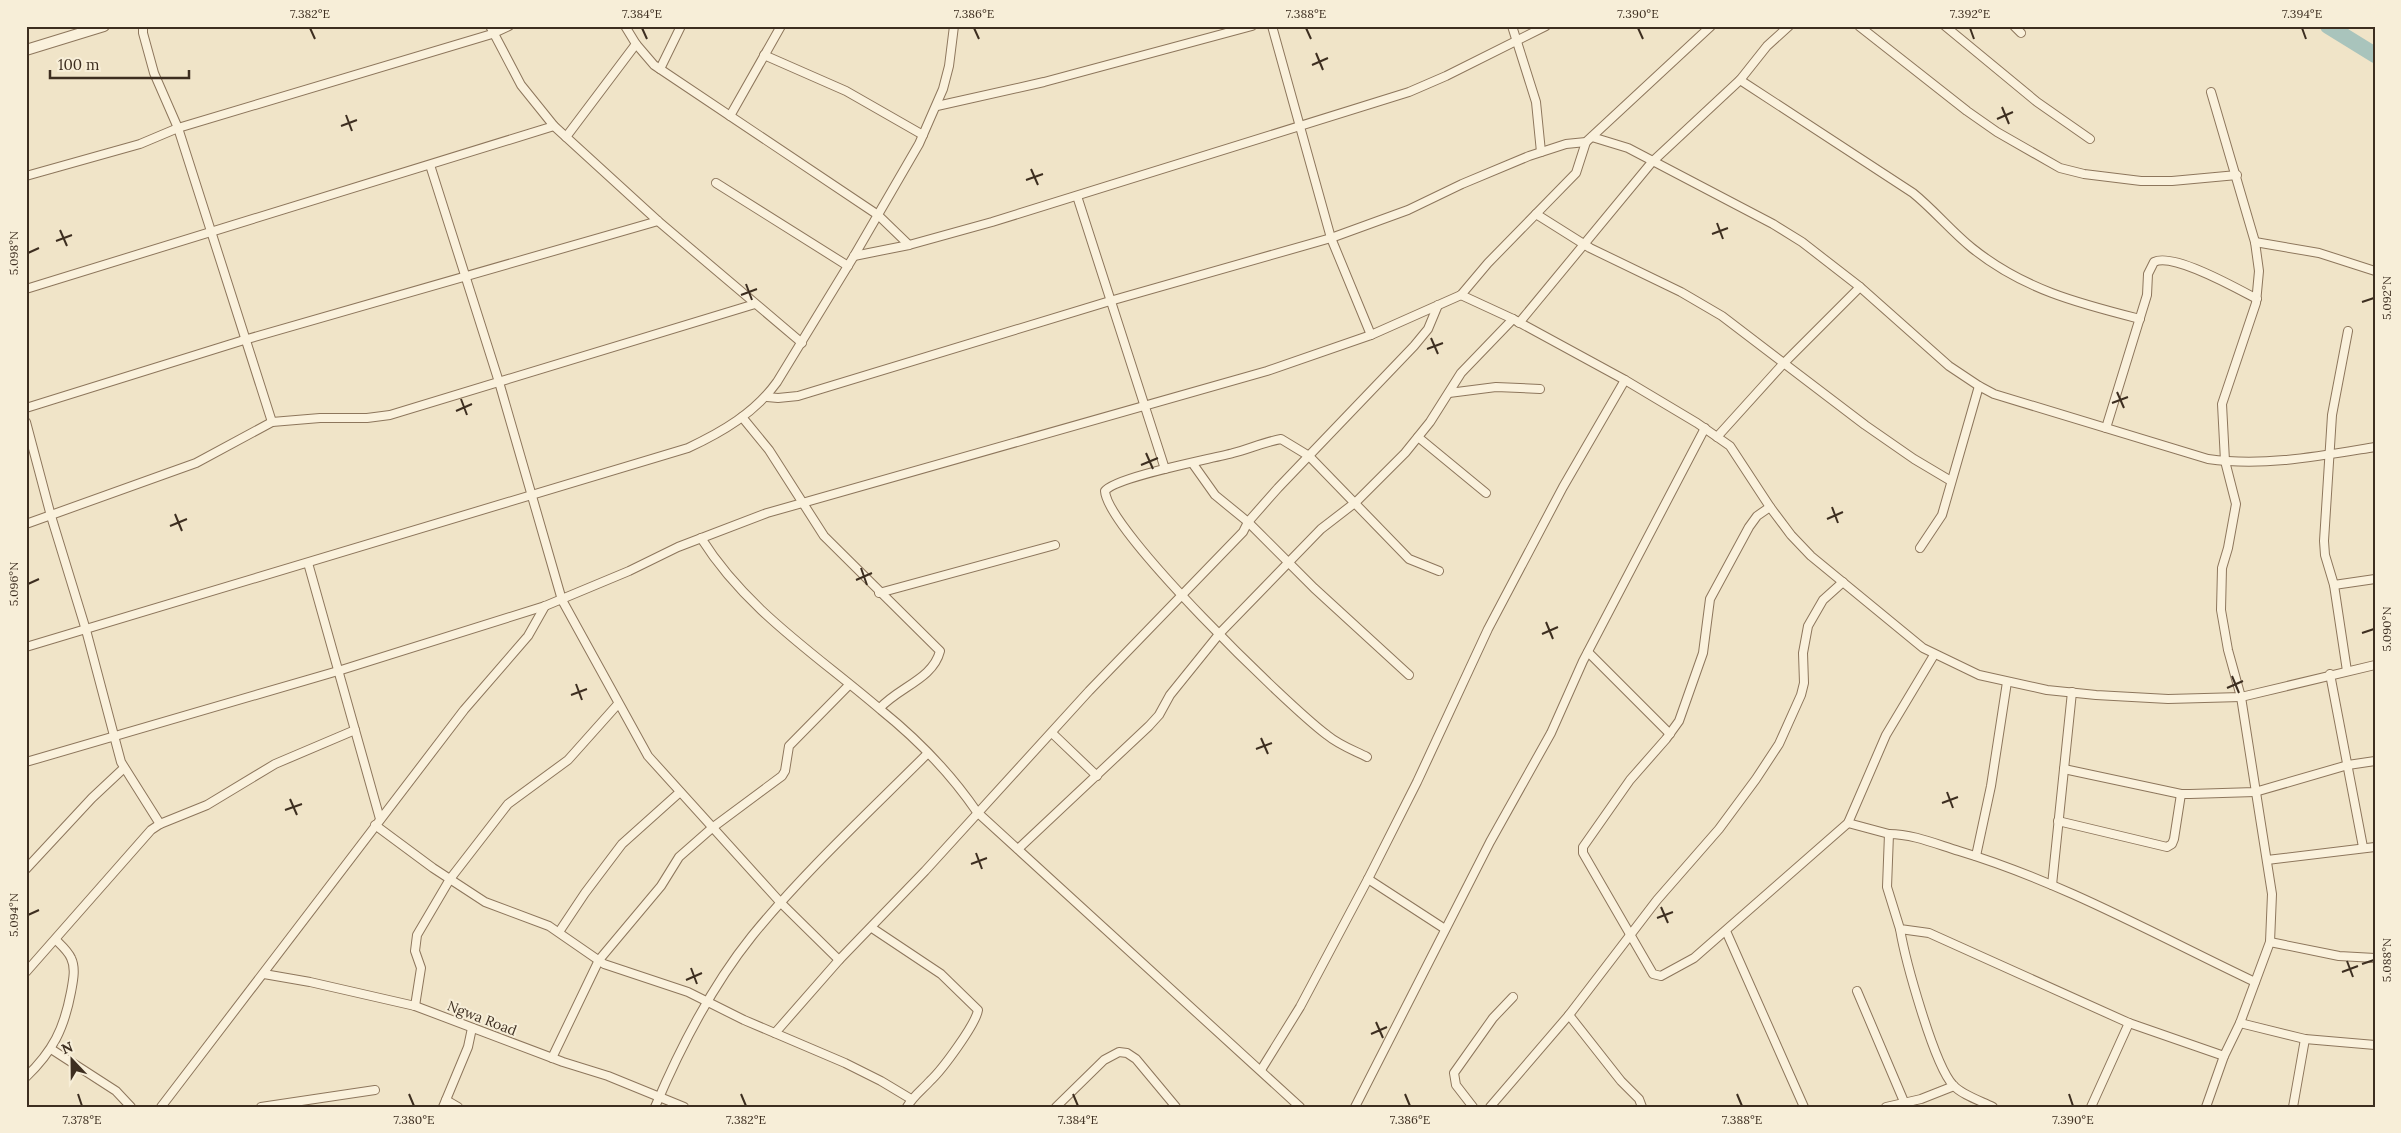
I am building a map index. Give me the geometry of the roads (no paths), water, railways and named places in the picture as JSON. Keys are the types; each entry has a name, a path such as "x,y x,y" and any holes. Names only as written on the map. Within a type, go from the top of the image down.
{"street":[{"path":"26,50 104,26"},
{"path":"143,26 143,33 154,73 178,128 244,340 272,422"},
{"path":"26,176 140,144 178,128 509,26"},
{"path":"625,26 636,44 660,69 878,215 909,245"},
{"path":"660,69 681,26"},
{"path":"730,116 780,26"},
{"path":"26,647 688,448 713,436 742,417 767,397 802,343 923,135 937,106 949,66 954,26"},
{"path":"937,106 1044,82 1252,26"},
{"path":"1272,26 1331,238 1371,335"},
{"path":"1512,26 1532,82 1536,102 1540,152"},
{"path":"854,256 909,245 1077,196 1409,92 1446,76 1546,26"},
{"path":"26,762 338,671 545,606 740,522 803,502 1267,371 1371,335 1461,295 1488,262 1576,173 1589,139 1711,26"},
{"path":"1018,849 1159,715 1170,695 1220,633 1321,529 1356,502 1418,436 1461,373 1473,359 1516,321 1652,162 1740,80 1768,46 1789,26"},
{"path":"1859,26 1967,111 1997,132 2060,168 2084,174 2141,181 2172,181 2237,175"},
{"path":"1945,26 2037,102 2090,139"},
{"path":"2014,26 2021,32"},
{"path":"491,30 521,85 554,126 658,221 802,343"},
{"path":"566,137 636,44"},
{"path":"764,55 846,91 923,135"},
{"path":"1740,80 1913,193 1931,208 1958,237 2010,274 2071,302 2140,319"},
{"path":"2206,1107 2224,1056 2240,1023 2270,942 2272,894 2241,697 2228,650 2221,610 2222,568 2228,548 2236,504 2225,461 2222,404 2257,299 2260,271 2255,242 2237,175 2211,92"},
{"path":"26,289 554,126"},
{"path":"767,397 798,396 1110,301 1331,238 1408,210 1462,184 1540,152 1589,139 1628,148 1773,224 1802,242 1860,287 1949,366 1994,394 2208,459 2273,461 2375,447"},
{"path":"430,165 499,382 562,600 648,756 781,903 839,960"},
{"path":"716,183 848,266"},
{"path":"1077,196 1165,469"},
{"path":"1536,214 1583,244 1681,292 1705,306 1816,386 1881,436 1951,481"},
{"path":"26,408 244,340 658,221"},
{"path":"2255,242 2319,252 2375,271"},
{"path":"2106,428 2147,294 2150,266 2158,260 2168,260 2194,269 2257,299"},
{"path":"1718,437 1783,364 1860,287"},
{"path":"1461,295 1516,321 1625,380 1718,437 1730,446 1770,507 1804,549 1827,570 1923,648 1934,655 1979,674 2007,682 2072,692 2168,699 2241,697 2330,674 2375,665"},
{"path":"26,524 196,464 272,422 320,418 379,418 755,304"},
{"path":"775,1033 839,960 872,928 1089,691 1184,596 1243,532 1248,522 1414,346 1428,329 1438,305"},
{"path":"2347,671 2334,585 2325,555 2324,541 2332,415 2348,331"},
{"path":"1261,1070 1300,1007 1368,879 1417,782 1488,629 1563,487 1625,380"},
{"path":"1920,548 1942,515 1979,386"},
{"path":"1449,393 1496,387 1540,389"},
{"path":"742,417 769,450 824,536 879,593 940,651 938,660 926,674 895,693 880,708"},
{"path":"26,422 51,516 86,630 124,768 160,824"},
{"path":"1355,1107 1446,929 1550,733 1588,652 1705,428"},
{"path":"1418,436 1486,493"},
{"path":"1367,756 1339,744 1319,729 1256,670 1184,596 1133,541 1114,514 1105,495 1107,488 1165,469 1193,464 1281,439 1309,456 1356,502 1409,559 1438,571"},
{"path":"1193,464 1215,495 1248,522 1288,563 1409,675"},
{"path":"1770,507 1757,516 1749,528 1712,595 1708,609 1703,653 1688,692 1684,709 1670,734 1630,780 1582,847 1583,853 1651,971 1657,976 1694,958 1848,823 1886,735 1934,655"},
{"path":"701,538 727,575 755,605 804,649 880,708 955,782 977,812 1300,1107"},
{"path":"879,593 1054,545"},
{"path":"308,563 355,730 378,822 450,879 494,907 530,918 559,932 612,967 688,992 881,1080 911,1099"},
{"path":"2334,585 2375,579"},
{"path":"1490,1107 1570,1015 1630,936 1719,829 1780,744 1801,695 1804,683 1803,654 1808,626 1823,600 1843,582"},
{"path":"161,1107 464,710 528,636 545,606"},
{"path":"1588,652 1670,734"},
{"path":"2330,674 2363,847"},
{"path":"1976,856 1991,786 2007,682"},
{"path":"552,1058 599,960 661,886 679,857 712,828 782,776 785,771 789,746 849,685"},
{"path":"2052,885 2072,692"},
{"path":"415,1006 421,968 415,951 417,935 450,879 508,804 568,760 618,704"},
{"path":"26,972 141,841 160,824 207,805 276,764 355,730"},
{"path":"1052,733 1096,776"},
{"path":"655,1107 707,1002 752,936 781,903 927,754"},
{"path":"2064,769 2181,794 2255,792 2348,764 2375,761"},
{"path":"26,869 92,798 124,768"},
{"path":"559,932 585,893 622,844 680,792"},
{"path":"2058,821 2167,846 2172,844 2174,839 2181,794"},
{"path":"1848,823 1889,834 1910,836 1976,856 2052,885 2255,982"},
{"path":"1889,834 1887,887 1900,929 1906,957 1938,1059 1954,1086 1993,1107"},
{"path":"2267,860 2375,847"},
{"path":"1368,879 1446,929"},
{"path":"872,928 941,974 978,1010 975,1019 946,1062 932,1080 911,1099 907,1107"},
{"path":"1900,929 1929,933 2129,1024 2201,1050 2224,1056"},
{"path":"1726,931 1804,1107"},
{"path":"26,1078 51,1049 59,1036 66,1014 74,969 69,953 56,940"},
{"path":"2270,942 2339,956 2375,958"},
{"name":"Ngwa Road","path":"264,974 310,982 415,1006 552,1058 608,1076 684,1107"},
{"path":"1857,991 1905,1104"},
{"path":"1473,1107 1456,1084 1454,1073 1493,1018 1513,997"},
{"path":"1570,1015 1622,1081 1639,1099 1642,1107"},
{"path":"2240,1023 2305,1039 2375,1045"},
{"path":"2091,1107 2129,1024"},
{"path":"458,1107 444,1103 462,1063 472,1028"},
{"path":"2294,1107 2305,1039"},
{"path":"51,1049 116,1091 131,1107"},
{"path":"1056,1107 1104,1060 1119,1052 1127,1053 1136,1059 1176,1107"},
{"path":"1886,1107 1905,1104 1954,1086"},
{"path":"261,1107 375,1090"}],"waterway":[{"path":"2328,26 2375,55"}]}
